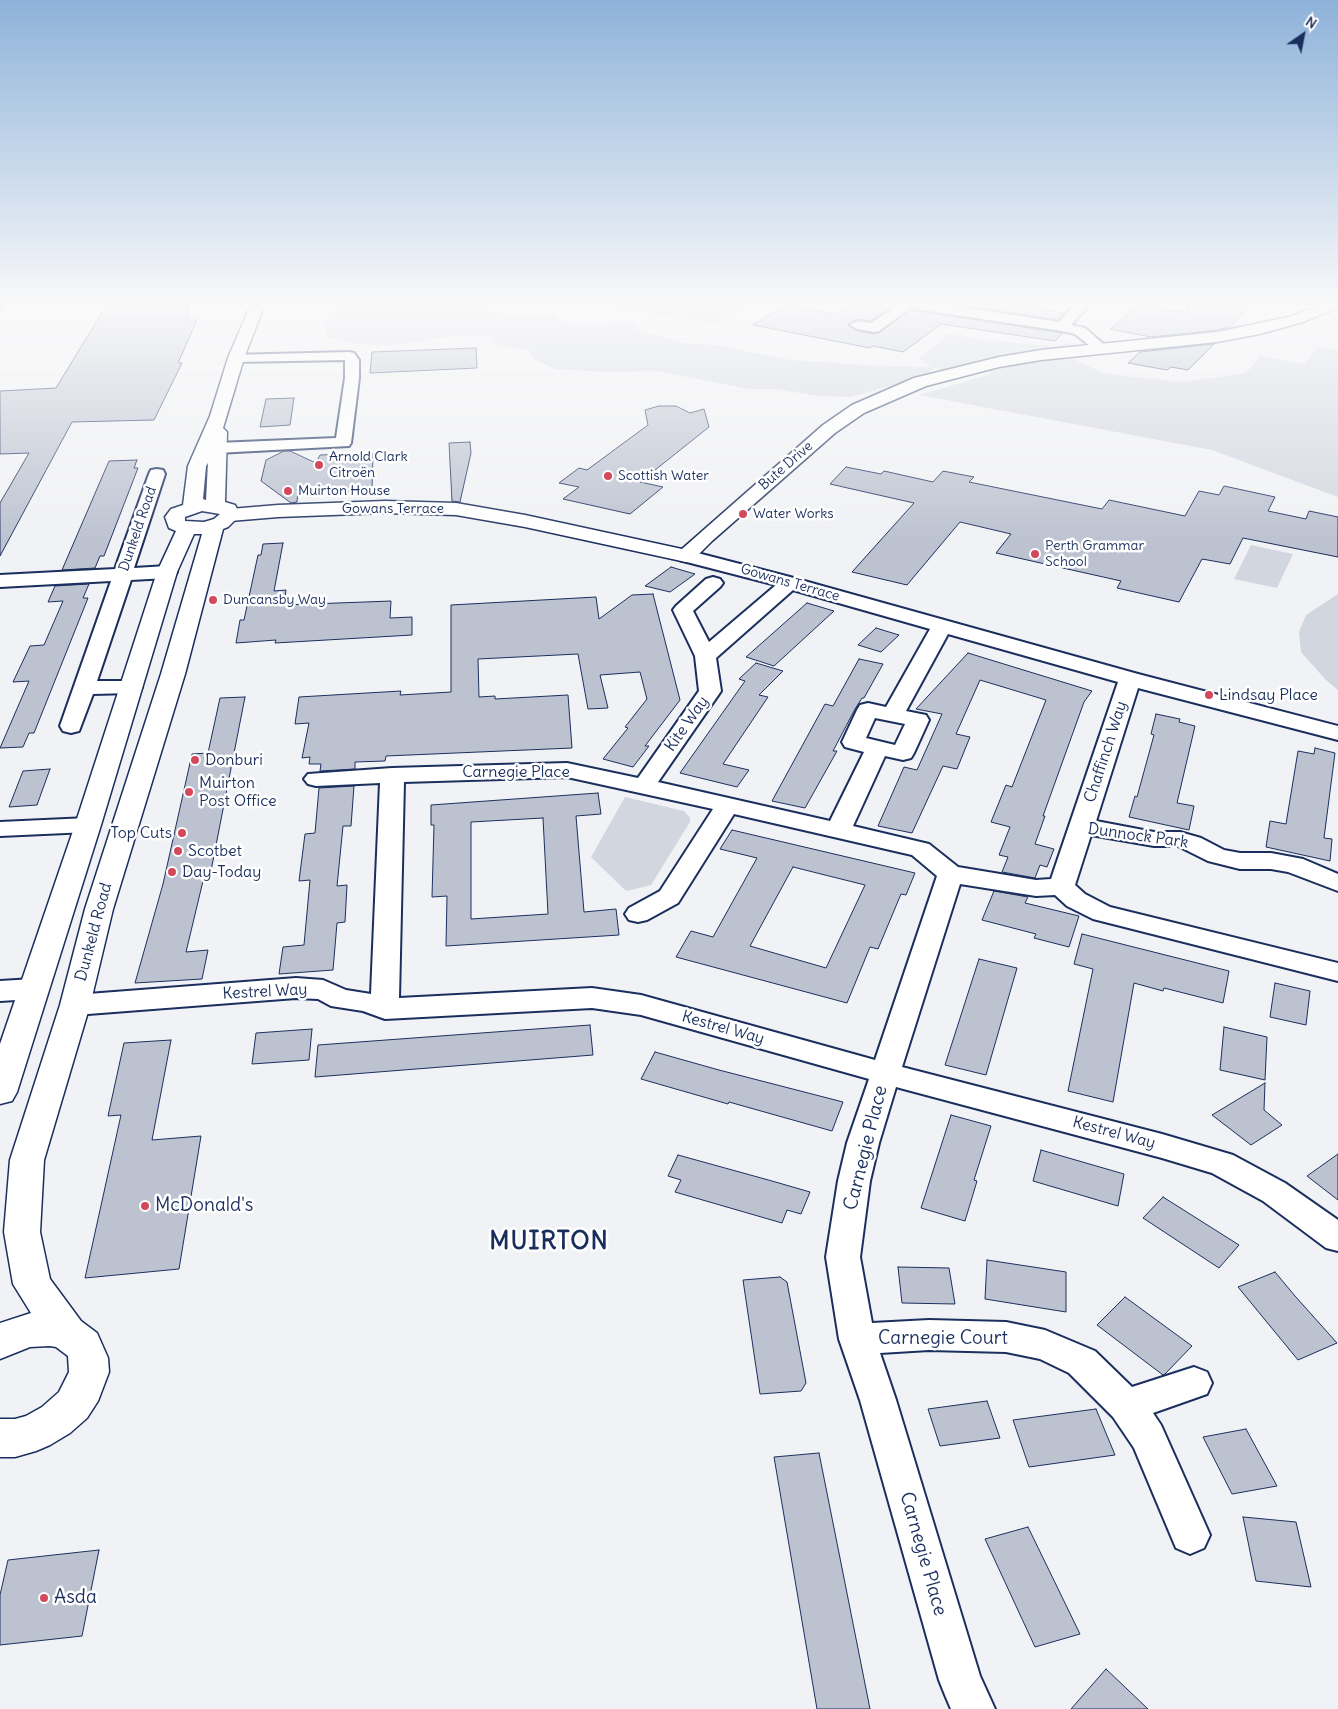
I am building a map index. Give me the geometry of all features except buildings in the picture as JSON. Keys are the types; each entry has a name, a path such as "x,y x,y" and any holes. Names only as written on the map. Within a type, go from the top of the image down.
{"main road":[{"name":"Dunkeld Road","path":"0,1092 88,825 167,572 208,516 197,466 219,416 228,384"},
{"name":"Bute Drive","path":"686,556 705,536 829,428 858,409 916,384"},
{"name":"Dunkeld Road","path":"5,1444 36,1432 56,1420 73,1405 84,1388 89,1372 88,1358 83,1345 67,1333 32,1284 22,1232 27,1160 75,1005 99,909 173,674 208,516 217,448 219,416"},
{"name":"Gowans Terrace","path":"208,516 385,507 456,509 525,520 686,556"},
{"path":"0,1342 10,1336 30,1330 50,1328 67,1333"}],"street":[{"path":"217,448 343,443 351,384"},
{"name":"Dunkeld Road","path":"71,726 157,474"},
{"name":"Gowans Terrace","path":"686,556 790,583 1130,679 1338,733"},
{"path":"0,581 167,572"},
{"name":"Kite Way","path":"644,786 710,692 705,656 682,610 713,582"},
{"path":"705,656 790,583"},
{"path":"893,715 942,626"},
{"name":"Chaffinch Way","path":"1082,826 1130,679"},
{"path":"84,688 131,687"},
{"path":"868,710 918,720 903,753 877,748 853,742 868,710"},
{"path":"838,831 877,748"},
{"name":"Carnegie Place","path":"316,779 567,770 920,849 950,874 884,1073 854,1181 843,1257 857,1339 878,1400 960,1680 973,1709"},
{"path":"384,1009 392,775"},
{"path":"638,914 669,897 727,805"},
{"path":"0,829 88,825"},
{"name":"Dunnock Park","path":"1061,886 1082,826 1154,839 1180,839 1217,856 1240,861 1271,860 1294,865 1313,871 1338,884"},
{"path":"950,874 1036,888 1061,886 1076,900 1102,913 1338,972"},
{"name":"Kestrel Way","path":"75,1005 296,988 323,990 341,999 366,1002 384,1009 592,998 641,1005 884,1073 1162,1146 1222,1164 1274,1192 1338,1238"},
{"path":"0,991 33,989"},
{"name":"Carnegie Court","path":"857,1339 929,1335 1006,1337 1045,1345 1082,1362 1126,1405 1148,1437 1190,1535"},
{"path":"1126,1405 1194,1383"}],"shaded area":[{"path":"722,384 898,384 851,397 818,396 777,389 748,389"},
{"path":"958,384 1338,384 1338,497 1212,450 919,395"},
{"path":"1251,545 1293,554 1277,588 1234,579"},
{"path":"1338,594 1338,690 1325,679 1301,652 1299,632 1306,615"},
{"path":"625,797 684,811 690,818 690,822 651,885 626,891 591,857"}],"place":[{"name":"Arnold Clark Citroën","path":"319,465"},
{"name":"Scottish Water","path":"608,476"},
{"name":"Muirton House","path":"288,491"},
{"name":"Water Works","path":"743,514"},
{"name":"Perth Grammar School","path":"1035,554"},
{"name":"Duncansby Way","path":"213,600"},
{"name":"Lindsay Place","path":"1209,695"},
{"name":"Donburi","path":"195,760"},
{"name":"Muirton Post Office","path":"189,792"},
{"name":"Top Cuts","path":"182,833"},
{"name":"Scotbet","path":"178,851"},
{"name":"Day-Today","path":"172,872"},
{"name":"McDonald's","path":"145,1206"},
{"name":"Asda","path":"44,1598"}],"district":[{"name":"MUIRTON","path":"549,1242"}]}
